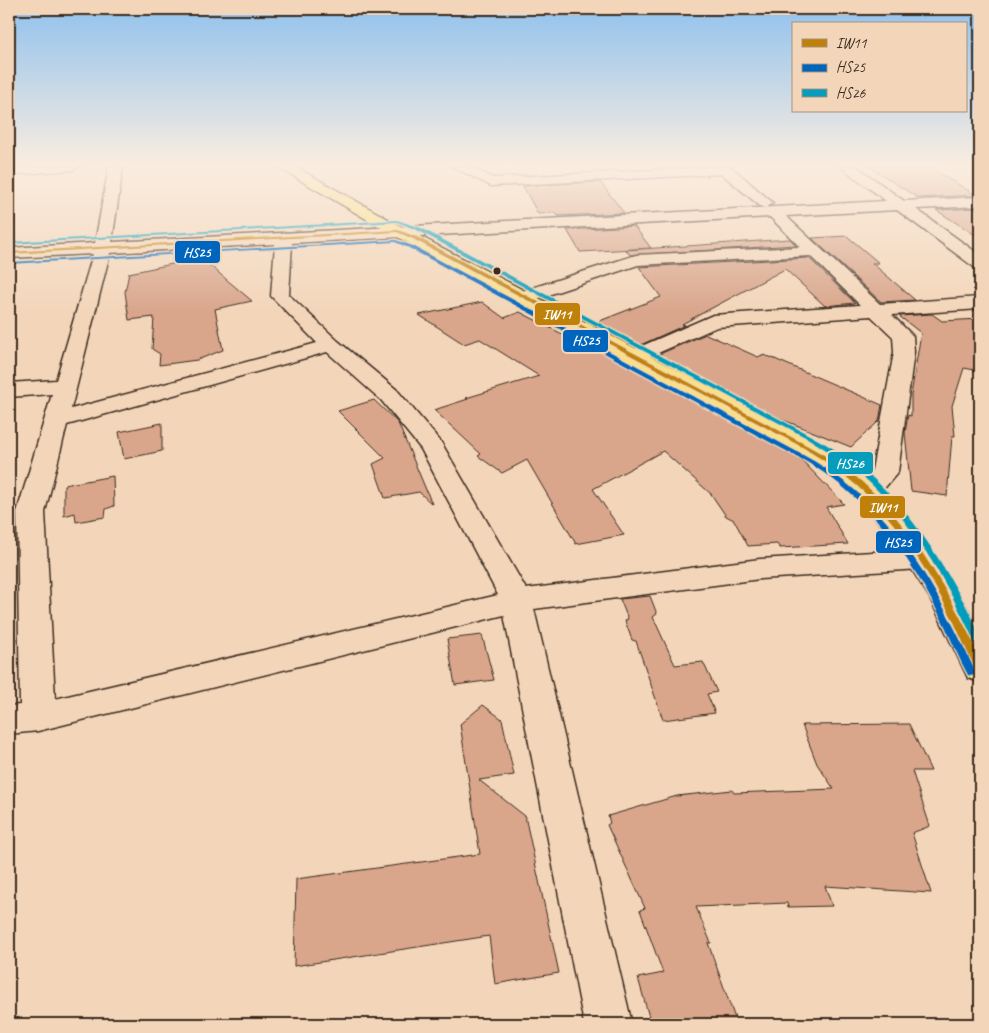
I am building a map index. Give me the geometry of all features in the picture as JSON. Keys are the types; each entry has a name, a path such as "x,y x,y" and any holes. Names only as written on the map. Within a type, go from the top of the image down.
{"main road":[{"path":"368,214 806,447 840,468 868,491 921,559 945,598 980,669"}],"street":[{"path":"108,214 103,248 31,512 23,718 517,601 760,569 921,559"},
{"path":"9,253 711,214"},
{"path":"915,214 980,263"},
{"path":"778,217 902,336 904,352 885,472 868,491"},
{"path":"284,238 280,296 331,346 389,395 432,447 517,601 608,1024"},
{"path":"523,297 636,260 815,251"},
{"path":"635,356 713,321 980,303"},
{"path":"57,420 331,346"},
{"path":"9,390 66,386"}],"building":[{"path":"557,214 597,214 558,216"},
{"path":"943,214 980,214 980,238"},
{"path":"634,226 651,248 580,252 567,230"},
{"path":"847,236 879,263 872,263 915,300 881,302 812,238"},
{"path":"790,239 796,245 630,255 626,250"},
{"path":"201,258 252,301 215,309 223,350 197,360 159,365 160,354 152,349 154,317 129,320 125,292 129,273"},
{"path":"809,258 855,303 825,306 785,269 682,324 685,325 636,347 592,324 661,297 639,267"},
{"path":"482,302 504,318 520,312 564,335 571,332 794,452 844,504 826,507 848,544 780,548 777,544 748,546 734,520 726,516 711,494 663,451 593,489 624,535 576,544 527,460 502,473 478,456 481,454 434,410 468,399 466,398 539,376 480,339 464,344 419,315"},
{"path":"932,314 942,321 980,319 980,371 964,368 952,406 955,436 952,436 947,496 911,491 905,433 908,415 911,416 911,395 921,333 899,316"},
{"path":"706,334 758,357 762,355 770,357 882,405 879,421 851,447 751,407 655,356"},
{"path":"374,400 398,423 432,504 419,492 385,498 373,464 385,458 338,411"},
{"path":"162,423 162,451 124,459 119,432"},
{"path":"113,476 114,506 106,509 105,517 76,522 75,513 64,516 64,485"},
{"path":"650,596 657,614 653,617 675,665 703,662 717,692 707,694 715,713 663,720 636,641 632,640 625,621 628,619 620,599"},
{"path":"482,635 494,680 455,685 447,639"},
{"path":"483,705 502,719 514,775 479,780 525,816 559,973 495,984 489,936 294,966 296,879 480,854 460,724"},
{"path":"909,724 931,771 912,771 930,826 912,833 931,893 825,886 832,906 788,907 787,903 696,907 711,943 708,943 737,1024 651,1024 638,978 663,973 640,910 645,908 607,825 610,823 608,816 677,796 732,790 734,793 834,789 817,764 802,725"}],"transit line":[{"name":"HS26","path":"9,243 397,221 419,229 811,438 856,467 881,490 915,530 944,575 980,645"},
{"name":"IW11","path":"9,253 398,231 415,238 806,447 848,474 875,498 894,519 928,566 956,617 980,669"},
{"name":"HS25","path":"10,263 396,241 411,247 807,459 838,479 869,507 905,550 948,623 971,673"}]}
